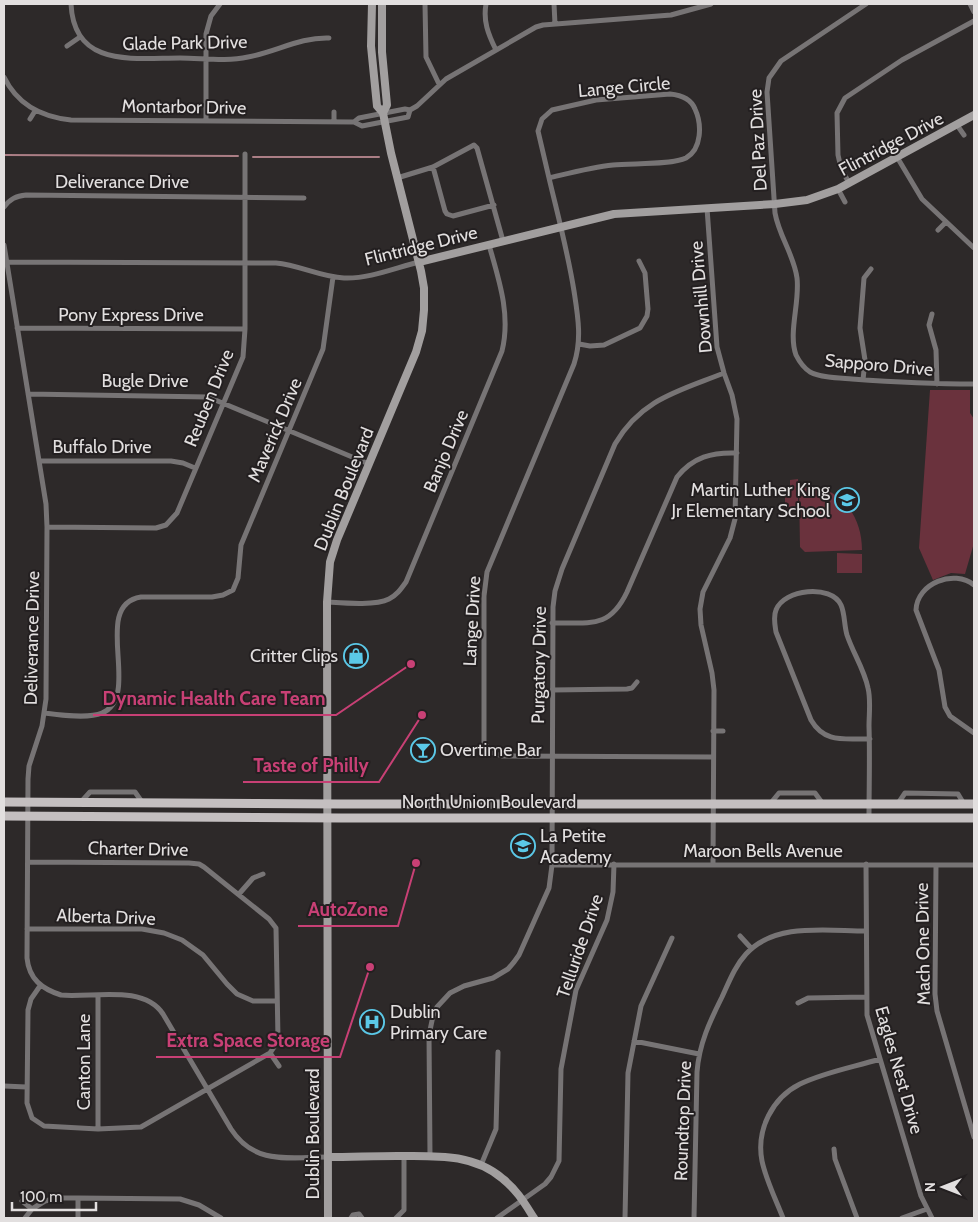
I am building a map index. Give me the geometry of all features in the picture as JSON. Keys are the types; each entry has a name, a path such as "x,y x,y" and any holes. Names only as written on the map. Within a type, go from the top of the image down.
{"main road":[{"name":"Dublin Boulevard","path":"328,1218 326,804 327,602 329,572 333,551 411,366 419,342 424,299 420,262 397,178 383,113 377,106 373,71 372,4"},
{"name":"Dublin Boulevard","path":"382,4 382,52 387,105 383,113"},
{"name":"Flintridge Drive","path":"420,262 614,214 775,204 807,200 838,189 974,115"},
{"name":"North Union Boulevard","path":"4,802 969,804"},
{"name":"North Union Boulevard","path":"4,816 974,818"},
{"path":"328,1157 455,1157 481,1165 504,1179 523,1200 534,1218"}],"street":[{"path":"67,46 80,36 73,22 71,4"},
{"path":"206,121 205,58 207,28 214,10 220,4"},
{"path":"425,4 426,57 439,84"},
{"path":"486,4 485,18 487,30 496,50"},
{"path":"554,4 555,24"},
{"name":"Montarbor Drive","path":"354,122 359,118 405,109 410,110 417,106 439,84 536,27 671,15 711,4"},
{"name":"Del Paz Drive","path":"775,204 768,92 769,78 781,61 866,4"},
{"path":"970,4 974,12"},
{"path":"209,6 214,10"},
{"path":"849,183 841,168 838,155 837,114 845,98 902,60 974,21"},
{"name":"Glade Park Drive","path":"80,36 92,48 113,58 243,58 308,39 329,38"},
{"name":"Montarbor Drive","path":"4,77 11,89 35,110 56,118 71,120 354,122 362,126 408,117 410,110"},
{"name":"Lange Circle","path":"549,178 598,167 672,161 685,158 695,150 699,137 696,111 693,105 683,97 670,94 596,100 552,110 542,119 538,131 549,178 561,226"},
{"path":"30,119 35,110"},
{"path":"334,112 334,122"},
{"name":"Flintridge Drive","path":"957,124 964,135"},
{"path":"397,178 433,167 471,145 476,146 503,241"},
{"name":"Reuben Drive","path":"47,527 156,528 166,525 177,513 243,357 245,329 245,154"},
{"path":"897,157 922,199 974,248"},
{"path":"433,167 447,214 453,216 494,205"},
{"name":"Flintridge Drive","path":"838,189 845,202"},
{"name":"Deliverance Drive","path":"4,207 9,201 26,195 304,198"},
{"name":"Sapporo Drive","path":"775,204 778,226 793,262 797,278 793,343 797,356 805,368 817,374 863,380 900,383 974,384"},
{"name":"Downhill Drive","path":"707,208 717,347 736,413 737,453 734,525 730,538 703,592 700,609 701,625 713,682 713,864"},
{"path":"938,230 946,222"},
{"name":"Lange Drive","path":"561,226 578,317 579,344 574,364 491,559 484,587 484,742 490,752 502,756 713,757"},
{"name":"Deliverance Drive","path":"4,245 46,504 46,699 45,713 28,773 28,965 32,976 40,986"},
{"name":"Banjo Drive","path":"327,602 374,602 387,600 397,593 406,582 502,352 506,330 505,310 489,245"},
{"path":"579,344 590,346 604,345 635,332 644,323 648,310 645,272 639,261"},
{"name":"Flintridge Drive","path":"6,262 245,262 292,265 345,278 359,277 420,262"},
{"path":"863,380 865,360 860,328 864,278 871,269"},
{"name":"Maverick Drive","path":"233,590 238,578 241,545 323,349 333,276"},
{"path":"932,314 929,325 936,350 936,384"},
{"name":"Pony Express Drive","path":"17,328 245,329"},
{"name":"Purgatory Drive","path":"430,1156 429,1035 433,1016 437,1007 450,993 464,986 493,978 508,969 518,955 549,888 552,865 552,624 555,591 562,569 616,444 626,427 639,413 661,398 724,373"},
{"name":"Bugle Drive","path":"28,394 195,395 208,397 369,464"},
{"path":"552,624 596,622 614,614 619,609 627,592 677,477 690,464 706,456 721,452 737,453"},
{"name":"Buffalo Drive","path":"38,461 170,462 182,463 195,468"},
{"path":"974,585 968,580 956,577 938,583 921,593 916,610 939,670 944,708 950,716 974,733"},
{"path":"45,713 96,715 112,707 118,691 118,619 122,608 130,600 141,597 218,597 233,590 237,594"},
{"path":"869,818 870,739 868,687 848,636 841,605 833,596 820,592 789,596 776,610 774,617 776,632 811,720 818,731 829,737 870,739"},
{"path":"552,690 626,689 632,688 637,682"},
{"path":"713,732 723,731"},
{"name":"Charter Drive","path":"28,862 194,863 204,867 239,894 269,919 278,934 278,1039 270,1053"},
{"name":"Telluride Drive","path":"497,1218 545,1184 555,1170 558,1161 561,1070 564,1052 576,990 609,912 614,886 614,864"},
{"name":"Eagles Nest Drive","path":"866,864 867,1015 927,1209 932,1218"},
{"name":"Maroon Bells Avenue","path":"552,865 974,865"},
{"name":"Mach One Drive","path":"936,865 936,1011 974,1137"},
{"path":"239,894 253,878 263,874"},
{"name":"Alberta Drive","path":"27,929 142,929 164,933 182,940 203,955 237,994 253,1001 277,1001"},
{"name":"Roundtop Drive","path":"694,1218 699,1054 703,1037 738,964 751,948 768,938 793,931 866,931"},
{"path":"740,936 751,948"},
{"path":"625,1218 627,1078 642,1002 672,938"},
{"path":"279,1066 270,1053 207,1089 141,1127 98,1129 50,1127 39,1124 32,1118 28,1108 26,1087 28,1010 31,999 40,986 50,992 61,995 136,996 154,1003 163,1014 207,1089 236,1137 251,1151 269,1157 328,1157"},
{"name":"Canton Lane","path":"98,995 98,1129"},
{"path":"798,1003 808,998 866,997"},
{"path":"634,1041 699,1054"},
{"path":"481,1165 496,1129 498,1052"},
{"path":"783,1218 764,1167 761,1151 762,1132 770,1113 783,1096 800,1084 880,1059"},
{"path":"4,1086 26,1087"},
{"path":"834,1149 835,1159 857,1218"},
{"path":"396,1218 404,1210 404,1156"},
{"path":"78,1198 78,1218"},
{"path":"25,1218 40,1203 50,1199 78,1198 180,1199 199,1205 221,1218"},
{"path":"22,1201 32,1210"},
{"path":"902,1218 927,1209"},
{"path":"351,1218 353,1214 359,1214 362,1218"}],"shaded area":[{"path":"930,390 970,390 970,413 974,419 974,543 965,574 951,573 933,580 919,548"},
{"path":"798,479 798,511 785,511 785,489 790,488 790,480"},
{"path":"813,486 834,494 850,509 859,528 862,550 805,552 800,547 799,487"},
{"path":"837,553 862,554 862,573 837,573"}],"waterway":[{"path":"4,155 238,156"},
{"path":"253,157 379,157"}],"place":[{"name":"Martin Luther King Jr Elementary School","path":"847,500"},
{"name":"Critter Clips","path":"356,656"},
{"name":"Dynamic Health Care Team","path":"411,664"},
{"name":"Taste of Philly","path":"422,715"},
{"name":"Overtime Bar","path":"423,750"},
{"name":"La Petite Academy","path":"523,846"},
{"name":"AutoZone","path":"416,863"},
{"name":"Extra Space Storage","path":"370,967"},
{"name":"Dublin Primary Care","path":"372,1022"}]}
